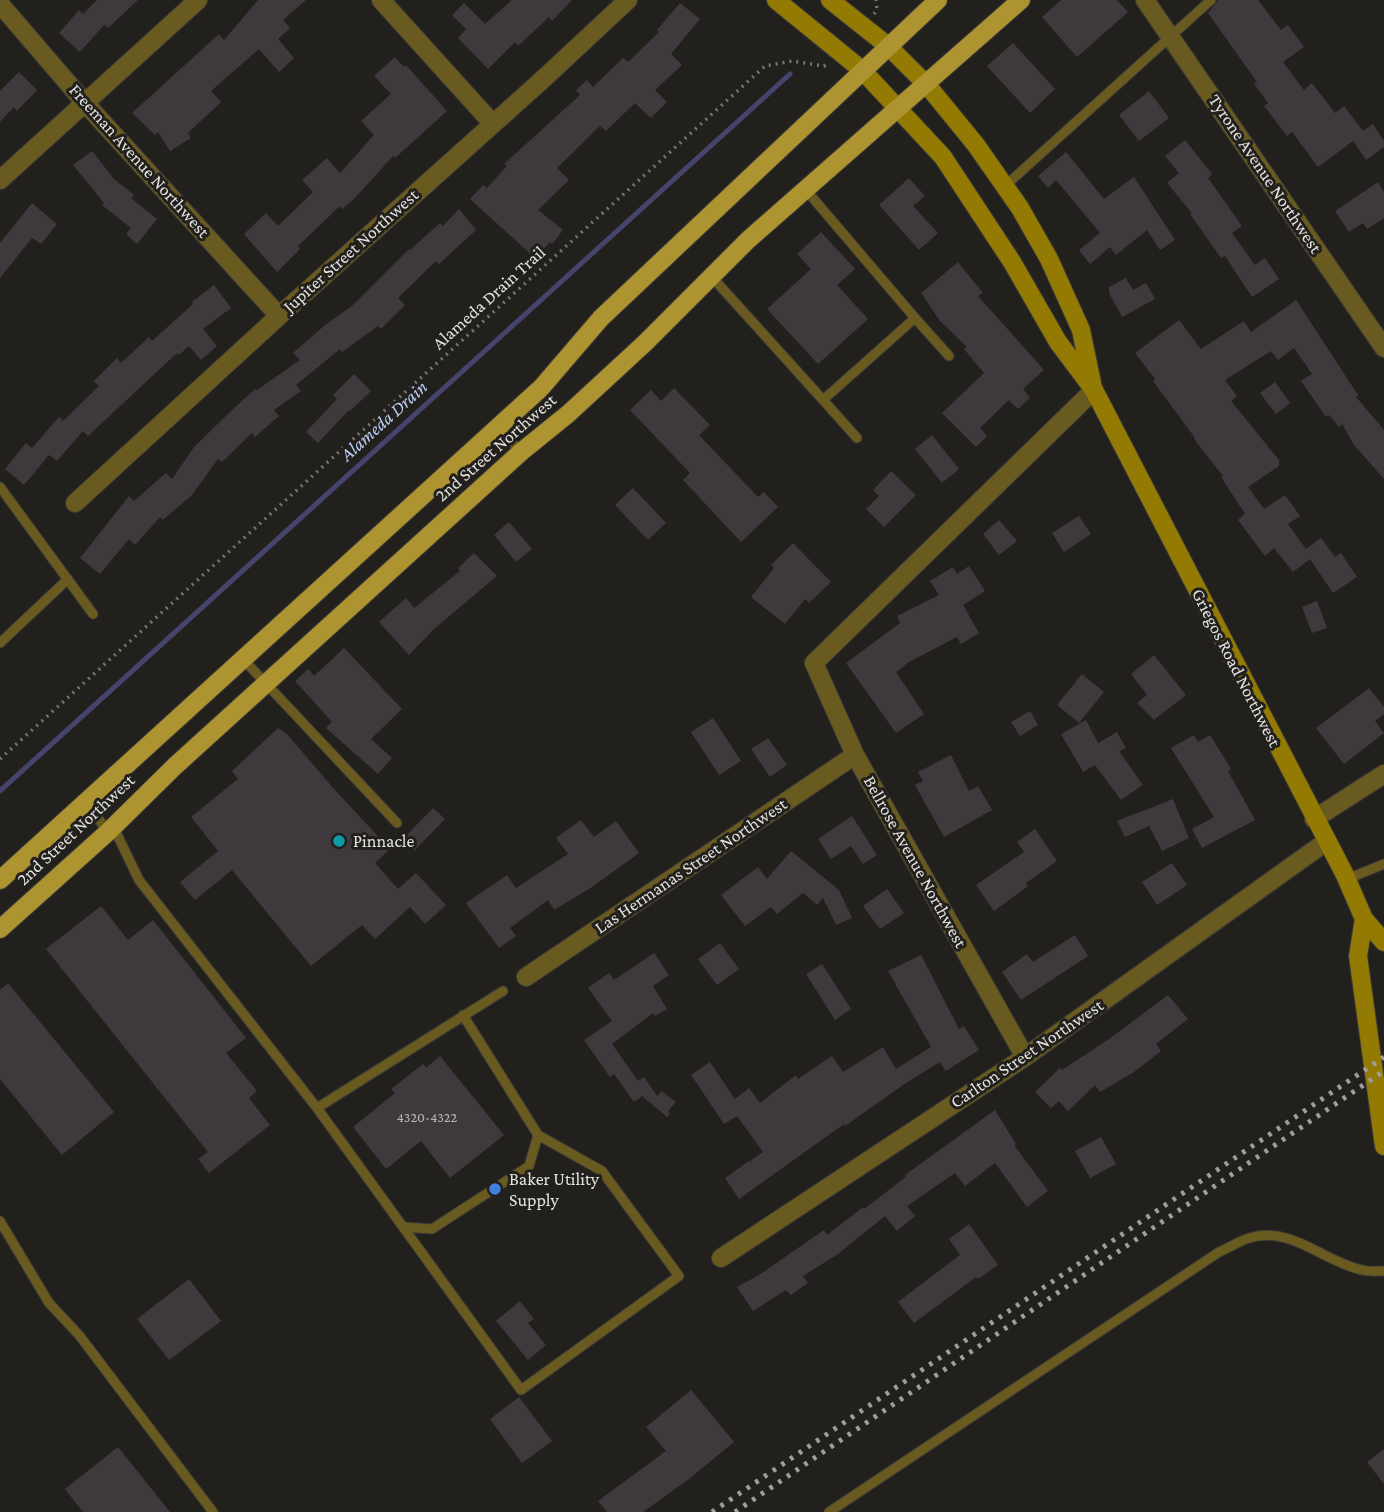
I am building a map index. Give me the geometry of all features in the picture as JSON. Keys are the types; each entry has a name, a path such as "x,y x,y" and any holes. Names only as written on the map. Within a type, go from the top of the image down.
{"main road":[{"name":"Griegos Road Northwest","path":"776,0 862,70 943,157 964,187 1012,262 1058,342 1094,390 1347,879 1364,919 1384,942"},
{"name":"Griegos Road Northwest","path":"830,0 888,46 927,85 976,145 1004,186 1049,259 1081,330 1094,390"},
{"name":"2nd Street Northwest","path":"0,880 541,388 601,318 938,0"},
{"name":"2nd Street Northwest","path":"0,929 521,452 568,414 748,240 1021,0"},
{"path":"1364,919 1358,956 1384,1146"}],"street":[{"path":"0,180 198,0"},
{"path":"381,0 493,124"},
{"name":"Jupiter Street Northwest","path":"75,503 628,0"},
{"name":"Tyrone Avenue Northwest","path":"1145,0 1384,348"},
{"name":"Freeman Avenue Northwest","path":"0,4 85,103 279,316"},
{"name":"Bellrose Avenue Northwest","path":"1025,1057 855,755 814,663 1094,390"},
{"name":"Las Hermanas Street Northwest","path":"526,977 855,755"},
{"path":"1314,819 1384,774"},
{"name":"Carlton Street Northwest","path":"721,1258 1025,1057 1327,841"}],"lane":[{"path":"1004,186 1211,0"},
{"path":"806,190 949,356"},
{"path":"712,277 857,438"},
{"path":"823,400 915,318"},
{"path":"498,427 521,452"},
{"path":"0,487 93,614"},
{"path":"0,643 68,579"},
{"path":"242,658 265,686 397,823"},
{"path":"86,802 111,829 139,880 317,1108 521,1390 679,1276 602,1171 538,1135 463,1015"},
{"path":"1347,879 1384,864"},
{"path":"317,1108 503,991"},
{"path":"403,1227 432,1229 529,1166 538,1135"},
{"path":"0,1221 49,1303 79,1335 213,1512"},
{"path":"829,1512 1219,1252 1250,1237 1274,1236 1302,1242 1337,1261 1364,1271 1384,1270"}],"path":[{"path":"876,0 877,10"},
{"name":"Alameda Drain Trail","path":"0,759 192,588 765,66 792,61 824,66"}],"building":[{"path":"97,0 138,0 108,28 104,25 80,52 59,33 79,10 83,14"},
{"path":"258,0 306,0 283,20 290,28 278,39 294,58 279,72 259,49 211,91 221,102 188,133 191,138 170,151 158,132 155,135 132,113 219,34 224,40"},
{"path":"512,0 572,0 552,21 549,17 518,46 515,42 488,69 458,38 466,29 452,15 464,3 485,24"},
{"path":"1061,0 1117,0 1128,12 1077,57 1042,17"},
{"path":"1218,0 1258,0 1281,30 1288,25 1304,47 1283,62 1304,90 1312,83 1335,113 1344,106 1363,131 1373,124 1384,141 1384,147 1366,160 1353,141 1318,167 1292,132 1287,136 1264,106 1268,103 1254,84 1257,82 1208,13"},
{"path":"680,3 700,19 671,54 682,65 655,90 667,102 651,118 635,103 606,131 600,126 557,168 569,180 538,210 563,230 552,244 550,242 535,258 470,199 483,185 487,188 507,166 504,164 580,95 576,90 587,80 593,87 623,58 628,62 659,32 657,30"},
{"path":"1013,43 1055,89 1030,113 987,66"},
{"path":"395,57 404,67 406,65 447,111 395,158 393,156 355,198 342,209 340,206 298,246 300,249 277,272 244,234 266,213 278,226 313,192 302,180 327,158 340,173 374,135 361,121 391,94 374,76"},
{"path":"19,72 37,90 17,111 14,107 0,122 0,91"},
{"path":"1149,91 1169,118 1139,141 1119,115"},
{"path":"1185,140 1212,174 1208,178 1242,226 1232,233 1255,265 1265,258 1279,279 1252,297 1225,256 1221,258 1190,214 1192,213 1167,183 1179,173 1165,156"},
{"path":"92,151 114,179 134,195 131,198 157,219 137,244 126,234 131,228 102,205 104,203 73,165"},
{"path":"1066,152 1104,199 1134,177 1175,240 1160,250 1147,230 1116,255 1110,247 1090,264 1079,250 1100,233 1056,180 1048,188 1038,176"},
{"path":"909,178 925,196 913,206 938,233 919,250 879,205"},
{"path":"1378,182 1384,192 1384,218 1367,229 1363,223 1349,232 1335,211"},
{"path":"32,203 57,224 41,244 32,238 0,278 0,243"},
{"path":"459,209 476,230 439,264 436,261 398,298 405,305 381,329 378,326 342,352 340,349 296,385 301,391 274,410 279,416 255,437 252,433 222,462 218,459 192,495 163,520 160,517 135,545 129,539 100,574 80,558 129,496 134,501 166,473 172,479 194,447 231,411 255,389 300,360 293,353 353,305 409,249 440,223 443,226"},
{"path":"821,232 855,269 837,285 868,319 818,364 767,309 811,269 797,254"},
{"path":"958,262 983,293 978,296 1044,370 1023,389 1030,398 1018,409 1009,400 980,428 987,436 976,447 942,413 984,373 964,349 967,347 940,321 921,293"},
{"path":"1126,278 1133,290 1146,283 1155,299 1122,317 1109,293 1109,287"},
{"path":"214,285 231,308 203,329 217,346 201,360 189,346 179,355 177,353 88,436 83,431 57,461 49,455 24,485 5,469 26,443 32,448 59,417 63,421 99,386 94,381 117,358 121,363 149,337 152,341 193,304 192,302"},
{"path":"1296,300 1358,395 1356,397 1384,430 1384,479 1354,445 1342,424 1339,427 1329,415 1326,417 1301,381 1312,374 1294,348 1278,360 1271,351 1225,380 1237,396 1231,401 1279,460 1279,466 1248,487 1264,509 1285,495 1300,516 1288,524 1306,549 1321,538 1335,557 1341,553 1357,577 1333,593 1310,559 1293,572 1274,548 1265,556 1238,520 1245,514 1221,477 1223,476 1135,353 1179,320 1201,349 1244,321 1251,332"},
{"path":"354,374 371,391 318,443 306,432 337,399 333,395"},
{"path":"1275,382 1290,403 1276,414 1260,393"},
{"path":"674,388 710,425 699,435 758,497 764,492 778,507 741,542 683,480 690,473 630,410 651,390 661,401"},
{"path":"932,435 959,469 942,483 915,449"},
{"path":"891,471 916,495 884,527 866,509 879,496 873,490"},
{"path":"633,488 666,523 648,540 615,505"},
{"path":"1079,516 1091,534 1064,552 1052,533"},
{"path":"999,520 1017,541 999,555 983,534"},
{"path":"509,522 532,549 516,562 494,535"},
{"path":"793,543 831,582 809,603 805,599 785,624 751,597 774,568 771,565"},
{"path":"474,553 497,576 434,629 409,655 379,622 406,598 414,608 460,571 458,568"},
{"path":"969,566 985,591 963,605 979,633 961,644 957,637 909,662 896,672 924,714 896,733 846,663 900,623 897,616 939,595 930,581 953,567 957,574"},
{"path":"1317,601 1327,628 1312,633 1302,607"},
{"path":"344,648 402,709 371,739 392,758 378,774 326,728 332,722 295,681 308,669 314,676"},
{"path":"1154,655 1186,695 1154,720 1137,703 1147,695 1131,674"},
{"path":"1082,674 1104,692 1079,723 1057,705"},
{"path":"1369,688 1384,707 1384,714 1375,721 1384,733 1344,764 1316,728"},
{"path":"1030,711 1038,725 1020,736 1011,722"},
{"path":"713,718 741,761 719,775 691,732"},
{"path":"1086,720 1098,743 1117,732 1126,748 1119,751 1143,785 1121,800 1095,765 1083,772 1061,734"},
{"path":"278,728 288,735 390,849 375,863 398,889 416,873 446,905 425,924 410,907 375,939 362,925 311,966 232,870 195,900 180,882 218,851 191,817 238,779 232,771"},
{"path":"1194,735 1198,742 1210,735 1231,769 1228,771 1255,820 1202,848 1192,829 1214,817 1171,748"},
{"path":"768,738 787,765 770,777 751,749"},
{"path":"951,755 969,791 978,786 992,810 944,837 915,785 923,781 918,772"},
{"path":"1173,799 1189,838 1162,851 1149,826 1125,837 1117,821"},
{"path":"433,808 445,819 414,851 402,840"},
{"path":"852,816 877,855 863,864 851,846 831,859 818,839"},
{"path":"581,820 594,837 616,821 639,853 554,910 548,900 510,928 516,936 499,948 466,903 507,875 516,888 568,854 556,838"},
{"path":"1035,829 1057,861 994,911 976,885 1024,852 1017,842"},
{"path":"791,851 839,890 852,918 836,925 823,898 817,905 803,893 777,914 771,907 745,926 721,895 758,867 767,879"},
{"path":"1172,863 1187,885 1157,905 1142,882"},
{"path":"887,889 904,913 880,929 863,906"},
{"path":"101,906 128,940 153,920 246,1038 226,1053 257,1091 249,1098 270,1125 209,1173 198,1159 208,1152 46,949"},
{"path":"1075,935 1088,956 1021,1000 1002,972 1027,954 1033,962"},
{"path":"720,943 739,969 717,985 698,959"},
{"path":"654,953 669,975 653,986 667,1009 655,1016 653,1013 612,1044 638,1081 644,1077 657,1096 662,1091 676,1102 668,1111 670,1114 667,1117 642,1096 634,1102 614,1074 610,1077 584,1040 612,1021 588,988 609,973 614,980"},
{"path":"921,955 959,1029 964,1026 979,1050 946,1071 940,1062 906,1083 739,1199 725,1178 749,1161 752,1164 750,1161 763,1152 737,1116 724,1124 691,1075 710,1062 735,1099 749,1088 760,1103 796,1075 798,1079 832,1056 843,1072 883,1047 896,1069 931,1047 888,971"},
{"path":"822,964 851,1009 835,1020 806,974"},
{"path":"8,983 114,1112 62,1155 0,1079 0,990"},
{"path":"1168,995 1188,1019 1156,1044 1161,1051 1134,1072 1100,1092 1095,1085 1068,1111 1059,1101 1051,1108 1035,1092 1060,1068 1062,1070 1109,1039"},
{"path":"440,1056 504,1135 450,1178 421,1141 386,1169 353,1127 395,1093 391,1089 423,1064 426,1068"},
{"path":"995,1110 1016,1144 1014,1145 1048,1191 1027,1207 995,1163 965,1186 955,1173 907,1206 915,1216 897,1231 885,1216 838,1254 803,1276 808,1283 791,1295 786,1290 753,1311 737,1287 824,1230 827,1235"},
{"path":"1101,1137 1116,1164 1090,1178 1075,1151"},
{"path":"969,1224 998,1265 978,1279 976,1277 914,1323 898,1302 960,1255 949,1239"},
{"path":"189,1279 221,1321 169,1360 137,1319"},
{"path":"520,1301 534,1319 528,1323 546,1345 528,1360 496,1321"},
{"path":"691,1390 734,1442 643,1512 607,1512 598,1501 666,1451 646,1427"},
{"path":"519,1397 552,1441 522,1463 490,1419"},
{"path":"118,1447 170,1512 83,1512 65,1489"},
{"path":"1384,1449 1384,1484 1367,1462"}],"waterway":[{"name":"Alameda Drain","path":"0,791 790,74"}],"railway":[{"path":"712,1512 1384,1057"},
{"path":"735,1512 1384,1071"}],"place":[{"name":"Pinnacle","path":"339,841"},
{"name":"Baker Utility Supply","path":"495,1189"}]}
